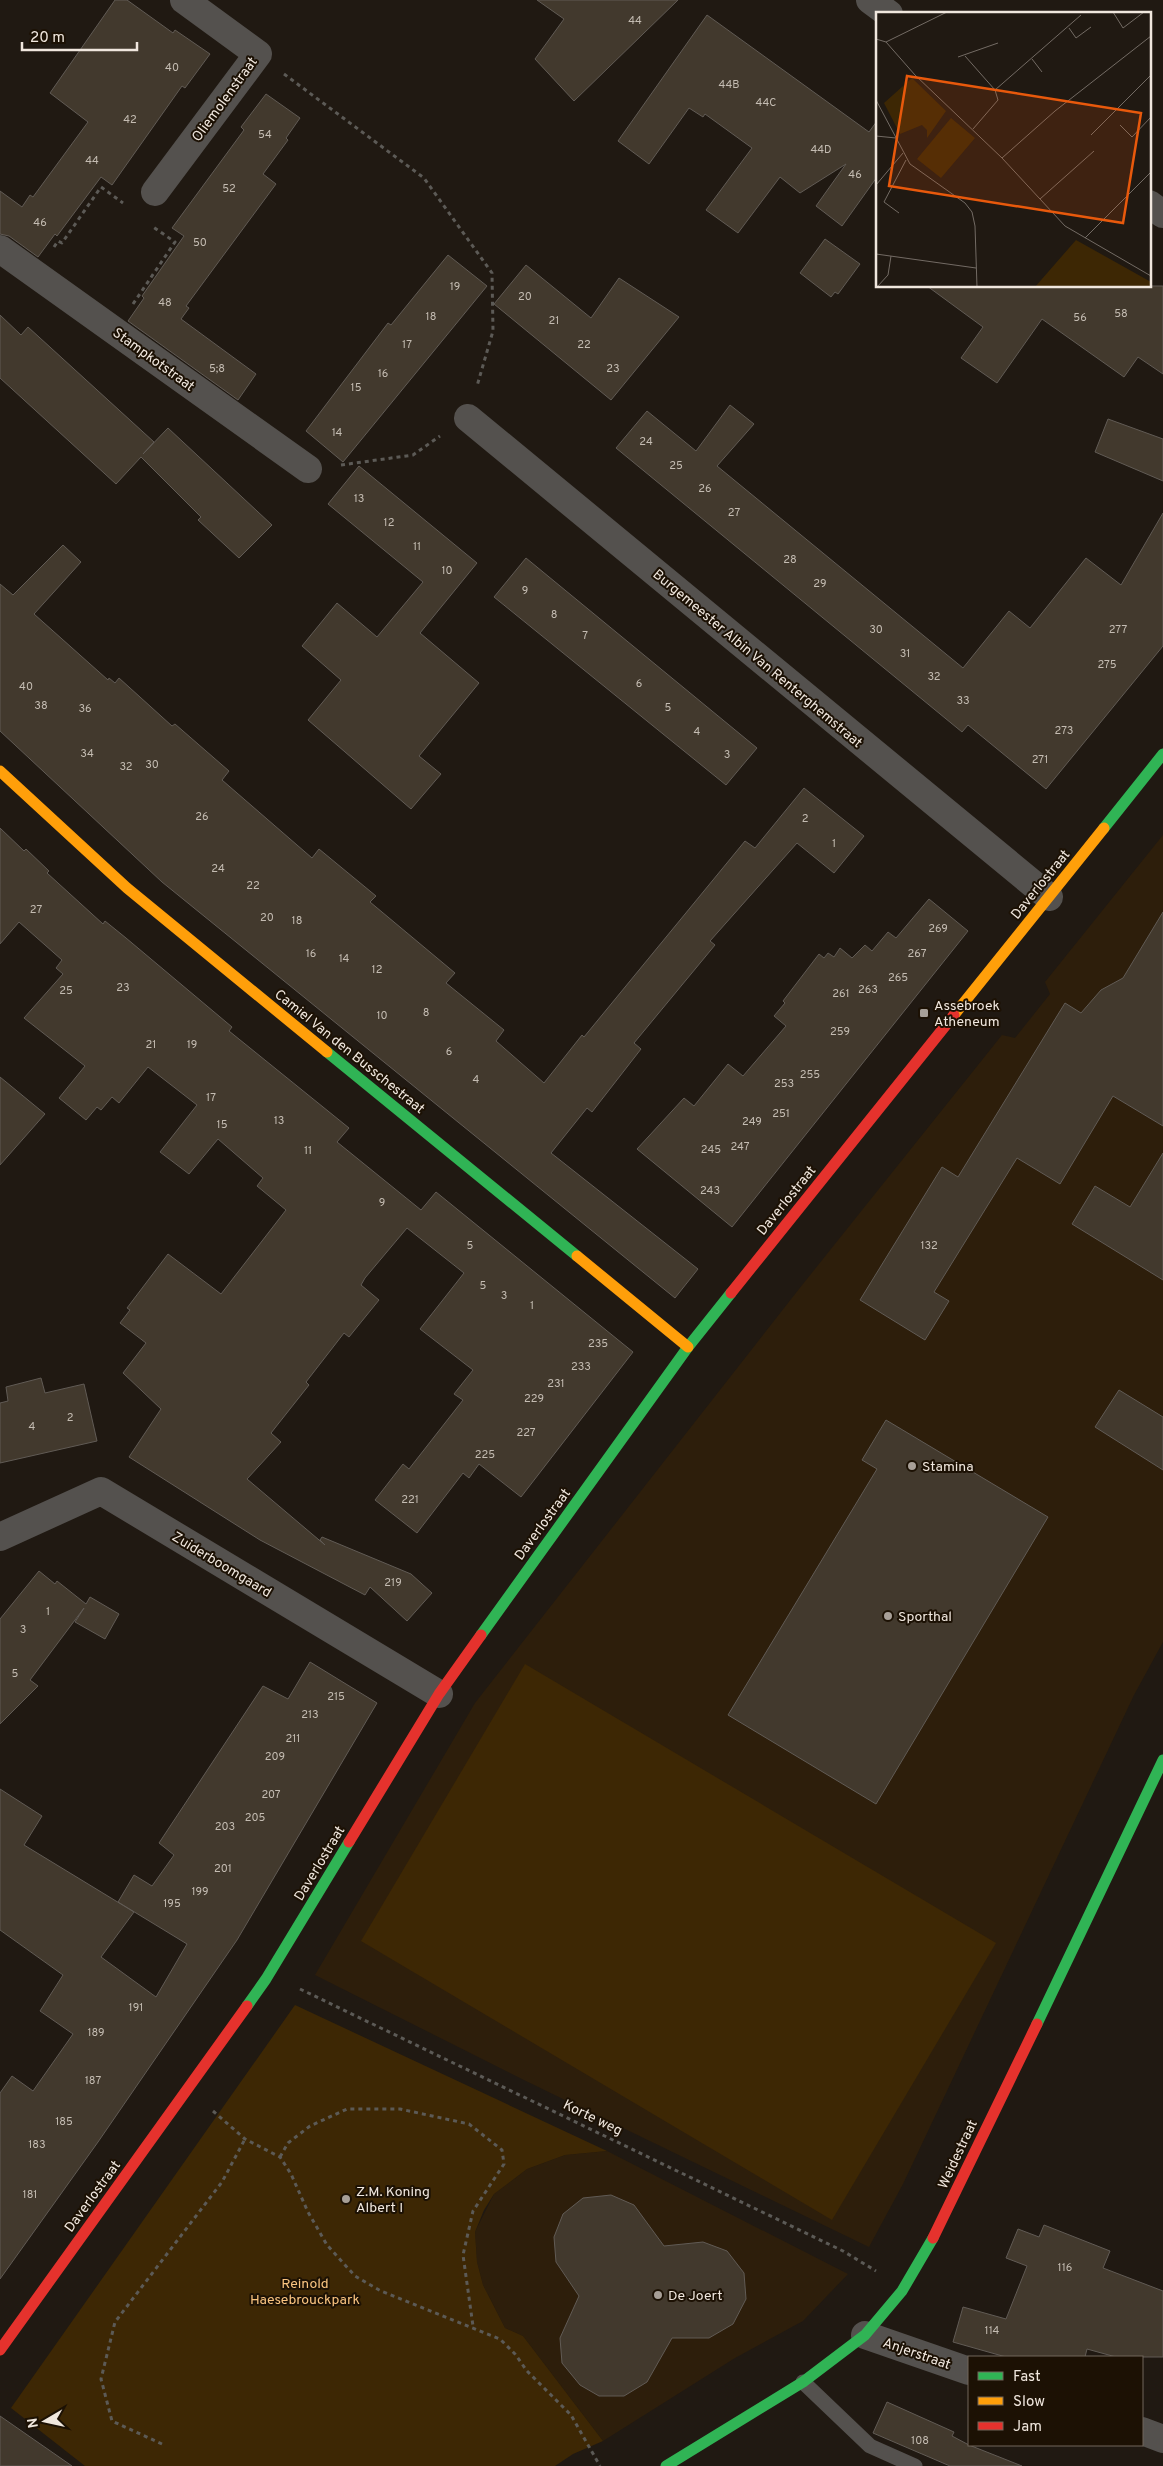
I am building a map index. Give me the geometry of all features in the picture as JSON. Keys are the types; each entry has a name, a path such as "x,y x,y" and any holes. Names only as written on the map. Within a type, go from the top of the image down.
{"street":[{"name":"Oliemolenstraat","path":"155,192 258,54 184,0"},
{"path":"870,0 886,12"},
{"path":"1150,205 1163,214"},
{"name":"Stampkotstraat","path":"0,249 308,469"},
{"name":"Burgemeester Albin Van Renterghemstraat","path":"468,418 1049,898"},
{"name":"Daverlostraat","path":"0,2350 266,1979 439,1694 688,1347 1163,754"},
{"name":"Camiel Van den Busschestraat","path":"0,771 127,888 688,1347"},
{"name":"Zuiderboomgaard","path":"0,1537 101,1491 439,1694"},
{"name":"Weidestraat","path":"666,2466 803,2382 865,2335 902,2291 938,2230 1163,1760"},
{"name":"Anjerstraat","path":"865,2335 968,2371"},
{"path":"1143,2432 1163,2439"}],"lane":[{"path":"803,2382 870,2446 915,2466"}],"path":[{"path":"258,54 424,178 492,273 493,331 468,418 413,455 308,469"},
{"path":"34,274 58,241 62,242 100,187 130,208"},
{"path":"115,332 175,242 151,224"},
{"name":"Korte weg","path":"266,1979 308,1992 842,2251 866,2264 902,2291"},
{"path":"190,2084 218,2117 245,2139 280,2157 291,2174 308,2212 327,2245 355,2276 382,2291 474,2327 500,2340 515,2354 527,2371 571,2415 600,2466"},
{"path":"280,2157 288,2143 310,2126 348,2109 400,2109 468,2124 502,2150 504,2164 473,2211 463,2255 474,2327"},
{"path":"162,2444 112,2421 101,2379 115,2322 222,2182 245,2139"}],"shaded area":[{"name":"Stamina","path":"1163,835 1163,1642 1134,1695 903,2184 869,2247 528,2082 315,1975 475,1703 799,1289 1002,1035 1015,1038 1050,994 1045,982"},
{"name":"De Joert","path":"607,2151 848,2274 803,2321 735,2358 603,2441 523,2336 505,2328 483,2285 477,2262 475,2232 494,2194 527,2169 565,2155"}],"green space":[{"path":"525,1664 996,1943 832,2220 361,1941"},
{"name":"Reinold Haesebrouckpark","path":"295,2005 607,2151 565,2155 527,2169 494,2194 484,2210 475,2232 477,2262 483,2285 505,2328 523,2336 603,2441 573,2454 555,2466 85,2466 11,2408"}],"building":[{"path":"115,0 127,0 173,33 175,30 210,54 185,88 182,86 112,185 101,177 57,236 55,234 38,257 9,236 0,234 0,191 22,207 30,195 33,197 88,122 50,93"},
{"path":"537,0 678,0 574,101 535,59 564,19"},
{"path":"707,15 869,132 876,122 876,178 842,226 816,206 846,164 800,193 780,177 738,233 706,210 752,148 705,114 703,117 689,108 649,164 618,141"},
{"path":"266,94 300,118 286,138 288,140 263,174 276,184 186,306 189,308 181,319 256,374 238,400 128,321 144,298 142,296 184,236 172,228 244,130 241,127"},
{"path":"825,239 860,264 838,294 835,292 831,297 800,273"},
{"path":"448,255 487,286 343,462 306,431 388,323 391,325"},
{"path":"526,265 591,318 619,278 679,317 611,400 494,304"},
{"path":"1150,286 1163,286 1163,374 1138,357 1124,377 1042,319 997,383 961,358 983,327 930,288 1150,288"},
{"path":"0,315 21,335 28,327 154,442 143,454 168,428 272,525 239,558 198,520 201,517 141,457 116,484 0,378"},
{"path":"730,405 754,424 717,466 963,668 1009,611 1030,628 1086,558 1121,585 1163,513 1163,646 1046,789 968,725 962,732 616,448 647,411 696,451"},
{"path":"1108,419 1163,439 1163,481 1095,452"},
{"path":"359,466 477,563 420,633 479,683 419,756 441,774 411,809 308,720 341,680 302,646 337,603 377,637 423,582 328,504"},
{"path":"63,545 81,562 34,614 108,680 109,678 115,683 119,678 172,726 175,724 229,771 222,780 312,858 319,849 376,896 370,902 455,973 446,983 504,1030 496,1041 544,1083 745,841 755,848 804,788 864,836 834,873 797,843 710,941 715,945 634,1043 641,1049 592,1112 587,1108 551,1153 698,1269 675,1298 162,882 0,731 0,584 13,595"},
{"path":"526,558 757,748 726,785 494,597"},
{"path":"0,828 24,851 26,849 49,871 47,873 103,924 105,921 126,938 232,1027 229,1031 349,1128 337,1142 421,1210 436,1192 633,1352 521,1497 479,1464 469,1478 463,1473 417,1533 375,1500 403,1464 409,1469 463,1400 454,1394 473,1370 420,1329 464,1273 407,1228 361,1285 379,1300 349,1337 344,1333 306,1382 309,1385 271,1433 281,1442 247,1479 325,1545 320,1540 322,1537 411,1574 432,1593 407,1621 370,1587 365,1595 260,1540 129,1457 161,1409 123,1373 146,1343 120,1323 130,1310 127,1308 168,1254 221,1294 286,1210 257,1186 263,1178 218,1139 189,1174 160,1152 197,1105 148,1067 119,1103 112,1097 101,1110 97,1107 86,1120 59,1098 85,1066 24,1018 63,974 56,968 62,960 19,922 0,944"},
{"path":"929,899 968,931 732,1227 637,1149 684,1098 694,1106 728,1064 743,1076 786,1026 774,1016 785,1003 783,1001 819,954 824,958 828,953 834,957 840,948 852,958 865,945 872,951 888,932 896,938"},
{"path":"1163,912 1163,1126 1113,1096 1060,1184 1017,1158 934,1292 949,1301 925,1340 860,1300 942,1167 958,1177 1065,1003 1081,1013 1101,990 1123,978"},
{"path":"0,1077 45,1114 0,1165"},
{"path":"1163,1153 1163,1280 1072,1224 1095,1186 1130,1207"},
{"path":"41,1378 45,1393 84,1384 97,1441 0,1463 0,1403 8,1401 6,1387"},
{"path":"1119,1390 1163,1417 1163,1470 1095,1427"},
{"name":"Sporthal","path":"886,1420 1048,1517 876,1804 728,1715 877,1469 862,1460"},
{"path":"39,1571 55,1584 57,1581 86,1604 90,1597 119,1614 105,1639 75,1622 84,1608 30,1680 38,1686 0,1724 0,1619"},
{"path":"310,1662 377,1703 237,1940 98,2142 0,2279 0,2093 12,2076 33,2091 73,2034 40,2011 63,1975 0,1930 0,1789 42,1816 24,1845 134,1912 101,1957 156,1997 187,1944 118,1902 134,1875 152,1886 174,1855 159,1843 263,1686 288,1699"},
{"path":"611,2195 634,2205 664,2246 703,2242 727,2251 744,2273 746,2299 733,2324 709,2338 672,2338 647,2382 624,2396 599,2396 580,2385 562,2363 560,2338 579,2296 556,2262 554,2237 563,2214 583,2198"},
{"path":"1044,2225 1110,2251 1103,2268 1163,2291 1163,2357 1112,2356 1087,2349 1085,2356 1002,2356 953,2342 963,2307 1006,2319 1027,2266 1006,2258 1018,2229 1039,2237"},
{"path":"887,2402 954,2432 952,2436 968,2446 1022,2466 950,2466 873,2433"},
{"path":"0,2416 72,2466 0,2466"}],"traffic: fast":[{"path":"1104,828 1163,754"},
{"path":"327,1052 577,1256"},
{"path":"481,1635 688,1347 731,1293"},
{"path":"1037,2024 1163,1760"},
{"path":"247,2006 266,1979 349,1842"},
{"path":"666,2466 803,2382 865,2335 902,2291 933,2238"}],"traffic: slow":[{"path":"0,771 127,888 327,1052"},
{"path":"954,1015 1104,828"},
{"path":"577,1256 688,1347"}],"traffic: jam":[{"path":"731,1293 954,1015"},
{"path":"349,1842 439,1694 481,1635"},
{"path":"0,2350 247,2006"},
{"path":"933,2238 1037,2024"}],"place":[{"name":"Assebroek Atheneum","path":"924,1013"},
{"name":"Stamina","path":"912,1466"},
{"name":"Sporthal","path":"888,1616"},
{"name":"Z.M. Koning Albert I","path":"346,2199"},
{"name":"De Joert","path":"658,2295"}]}
